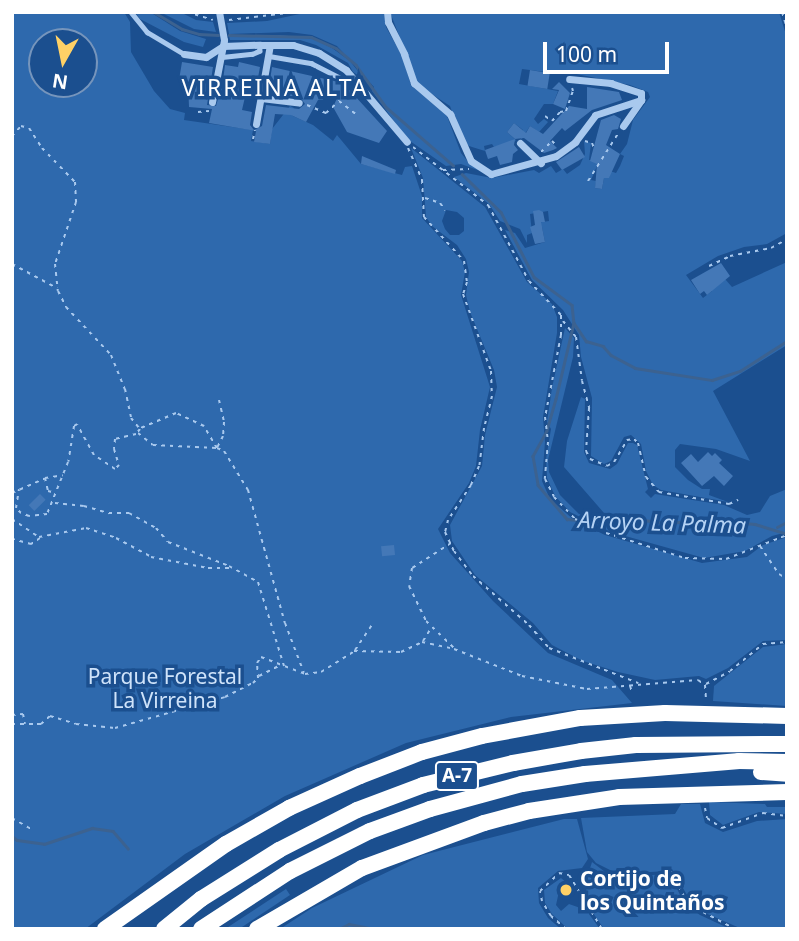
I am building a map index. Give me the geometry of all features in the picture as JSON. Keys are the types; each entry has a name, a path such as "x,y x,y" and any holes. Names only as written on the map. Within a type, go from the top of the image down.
{"highway":[{"path":"105,929 226,844 289,808 422,752 566,722 665,713 787,716"},
{"path":"566,722 665,718 787,724"},
{"name":"A-7","path":"164,929 201,899 279,850 357,810 423,785 513,762 581,751 636,745 787,744"},
{"name":"A-7","path":"201,929 290,872 370,831 430,809 522,784 646,767 695,766 739,761 787,762"},
{"path":"695,766 787,774"},
{"path":"257,929 362,869 430,840 495,820 619,797 787,792"}],"street":[{"path":"387,12 388,22 404,54 414,83 450,114 471,161 491,174 556,156 578,138 595,115 641,100"},
{"path":"211,106 223,46 224,18"},
{"path":"184,54 206,57 223,46 260,45 293,45 319,53 340,64 407,142"},
{"path":"256,124 270,45"},
{"path":"569,79 611,83 641,93 641,100 623,126"},
{"path":"261,98 299,103"},
{"path":"520,143 538,161"}],"lane":[{"path":"131,12 147,32 184,54"},
{"path":"221,57 252,54 259,51 260,45"},
{"path":"292,60 293,45"},
{"path":"269,56 325,68 340,77"}],"path":[{"path":"187,12 224,18 272,17 296,12"},
{"path":"271,12 272,17"},
{"path":"782,12 787,28"},
{"path":"545,116 552,121 560,112 566,111 573,92 568,84 569,79"},
{"path":"299,103 326,113 339,101 357,115"},
{"path":"198,111 209,113 211,106"},
{"path":"12,135 21,125 29,128 42,148 75,182 76,202 55,264 58,288 66,307 103,346 119,369 131,418 139,428 138,433"},
{"path":"588,181 623,126"},
{"path":"578,138 592,143 594,148"},
{"path":"538,161 552,141 555,144"},
{"path":"407,142 488,205 529,281 551,300 576,337 589,408 586,451 590,459 607,467 614,463 628,440 634,439 638,443 646,477 659,492 729,504 738,500"},
{"path":"407,142 422,180 424,217 464,261 465,304 492,379 479,466 471,485 448,520 446,532 473,576 529,625 549,648 639,683"},
{"path":"12,159 12,183"},
{"path":"442,170 466,168 481,175 491,174"},
{"path":"424,198 440,203 444,210"},
{"path":"709,266 730,256 771,248 787,239"},
{"path":"12,264 58,288"},
{"path":"562,320 545,417 548,442 545,480 554,497 575,519 606,533 685,558 726,559 745,554 787,535"},
{"path":"217,448 223,436 224,422 219,400"},
{"path":"139,428 176,413 204,426 217,448"},
{"path":"19,489 16,508 29,516 47,514 64,475 74,426 77,424 94,455 115,469 119,465 114,449 115,439 138,433"},
{"path":"138,433 153,445 217,448 224,451 248,490 285,622 305,674"},
{"path":"12,493 45,478 64,475"},
{"path":"45,478 48,492 57,494"},
{"path":"54,503 84,506 109,513 129,513 156,528 168,542 232,568 261,585 264,608 285,668"},
{"path":"12,519 39,537 86,528 116,538 151,556 208,568 232,568"},
{"path":"12,540 31,544 38,542 39,537"},
{"path":"451,543 420,560 409,573 412,597 432,627 456,649"},
{"path":"760,545 779,574 787,579"},
{"path":"258,678 258,658 266,658 305,674 321,672 354,651 373,623"},
{"path":"354,651 401,652 422,642 432,627"},
{"path":"422,642 456,649 522,676 571,686 609,690 639,683 698,680 705,685"},
{"path":"705,685 730,671 763,644 787,642"},
{"path":"12,724 41,724 50,716 76,724 115,728 225,697 280,666"},
{"path":"630,685 632,692"},
{"path":"705,685 706,702"},
{"path":"12,715 23,714 26,724"},
{"path":"704,805 707,818 722,828 762,813 787,816"},
{"path":"12,818 31,829"},
{"path":"671,871 688,904 735,929"},
{"path":"566,929 551,916 542,901 540,891 559,873 569,875 602,929"}],"green space":[{"name":"Parque Forestal La Virreina","path":"12,12 124,12 130,22 131,52 154,91 170,109 185,113 184,120 253,130 251,141 270,144 272,129 290,106 294,108 291,114 293,116 313,125 333,141 337,135 361,164 402,175 405,167 412,166 422,196 422,218 462,261 465,272 461,295 490,387 480,430 476,466 469,483 438,529 450,553 493,601 548,653 612,680 632,703 511,717 406,743 285,796 185,854 85,929 12,929"},
{"path":"135,12 150,12 180,31 206,39 203,47 184,42 140,19"},
{"path":"160,12 180,12 196,20 213,22 216,32 194,29"},
{"path":"309,12 384,12 386,27 402,56 411,85 447,116 461,153 469,163 486,173 461,164 446,166 407,139 372,91 374,87 337,46 312,35 289,32 229,34 227,23 267,21"},
{"path":"390,12 779,12 787,38 787,233 767,244 744,247 718,256 686,275 703,298 712,291 710,287 725,279 732,287 787,262 787,345 713,391 750,461 716,449 680,444 675,450 675,467 688,480 702,489 710,489 709,495 728,502 661,490 653,485 646,471 641,444 631,435 624,437 611,461 604,464 591,456 592,398 581,357 579,335 563,310 532,280 505,230 515,233 525,248 545,242 542,227 536,227 535,223 549,221 548,211 530,214 532,233 527,235 527,243 520,229 500,221 489,204 454,177 466,173 492,178 534,170 539,173 551,166 556,173 563,169 567,174 580,165 585,154 584,141 591,143 589,160 600,159 591,180 596,181 595,188 602,189 604,178 609,178 610,171 616,173 620,166 624,156 620,154 627,144 633,120 650,97 648,92 630,85 562,71 561,74 522,69 519,84 558,91 553,104 544,104 534,119 538,124 544,119 548,122 539,132 530,126 521,140 523,130 514,123 507,132 516,140 514,142 494,147 492,144 484,146 485,151 472,147 464,144 450,106 418,85"},
{"path":"280,35 314,39 332,48 350,61 365,80 353,72 348,63 316,45 300,40 230,40 229,36"},
{"path":"222,79 247,85 244,98 219,93"},
{"path":"411,148 485,207 527,282 552,304 557,317 557,333 543,417 545,442 542,481 550,499 574,520 605,535 702,563 747,557 763,545 787,537 787,640 763,641 728,668 706,679 699,676 655,680 583,661 552,645 533,623 475,575 452,541 450,525 482,466 485,435 497,387 494,370 470,312 466,295 469,272 466,259 457,245 432,226 426,217 423,178","holes":["446,210 457,212 464,218 464,231 459,235 450,235 442,221"]},
{"path":"565,328 574,338 573,357 548,460 549,472 560,495 579,514 601,518 604,513 564,467 567,441 581,397 585,399 584,452 589,463 610,469 617,464 628,443 633,443 637,445 648,489 645,492 651,498 655,494 724,505 747,515 760,512 770,496 787,489 787,532 772,536 745,551 704,558 611,532 570,512 555,496 547,478 546,459 551,429 547,422"},
{"path":"787,644 787,706 713,701 714,686 763,647"},
{"path":"709,802 787,807 787,814 759,812 723,825 710,815"},
{"path":"681,804 700,804 705,823 723,832 757,821 787,819 787,929 742,929 703,912 691,902 672,869 618,874 596,863 587,852 581,818 675,814"},
{"path":"564,819 577,819 588,859 582,868 558,871 538,888 539,903 548,918 561,929 280,929 312,908 423,855"},
{"path":"592,862 609,875 619,877 669,874 685,904 700,915 730,929 604,929 587,904 586,881"},
{"path":"561,878 568,884 560,887 556,905 561,911 569,904 586,910 600,929 568,929 552,914 545,903 544,890"},
{"path":"286,889 290,895 239,929 225,929"}],"building":[{"path":"182,62 213,67 207,105 216,106 220,92 245,97 242,110 252,112 250,125 254,130 262,126 266,105 299,109 305,104 300,97 268,93 272,67 343,83 387,131 379,143 347,132 333,107 339,94 324,90 323,100 318,100 306,122 291,115 275,114 270,144 254,142 256,131 209,123 212,109 189,107 188,82 179,80"},
{"path":"239,62 260,67 254,99 244,97 248,81 223,80 225,65 238,67"},
{"path":"530,70 550,73 547,89 527,86"},
{"path":"559,82 570,93 565,109 553,104 559,90 552,89"},
{"path":"587,87 619,92 622,100 592,110 565,131 562,128 550,141 557,148 544,153 524,138 515,139 507,132 514,123 526,133 530,126 543,134 569,106 587,109"},
{"path":"614,115 621,119 618,129 612,130 606,145 620,154 609,178 604,178 602,189 595,188 597,164 590,161 601,120"},
{"path":"515,139 514,145 518,150 513,154 512,162 500,165 497,156 488,159 485,150"},
{"path":"579,147 585,157 562,170 556,162"},
{"path":"362,156 396,170 395,174 361,164"},
{"path":"533,211 543,212 545,222 541,222 545,242 535,244 530,227 535,225"},
{"path":"721,263 730,276 707,295 704,291 700,294 691,280"},
{"path":"708,452 712,456 715,453 722,460 719,463 733,476 724,486 714,476 702,486 681,463 691,454 698,462"},
{"path":"40,494 46,500 34,511 29,505"},
{"path":"394,545 395,555 382,556 381,546"}],"waterway":[{"name":"Arroyo La Palma","path":"154,12 182,29 199,34 218,35"},
{"name":"Arroyo La Palma","path":"229,35 311,37 336,48 356,65 386,107 453,165"},
{"name":"Arroyo La Palma","path":"462,174 501,212 534,277 572,305 574,323 556,399 547,431 533,456 538,485 567,519 623,524 636,519 665,523 709,520 755,524 787,534"},
{"path":"574,323 586,341 603,346 611,355 635,368 712,380 740,371 787,341"},
{"path":"777,527 787,522"},
{"path":"12,836 17,840 44,844 92,828 113,831 128,848"},
{"path":"339,929 349,924 374,929"}],"place":[{"name":"Cortijo de los Quintaños","path":"566,890"}],"district":[{"name":"VIRREINA ALTA","path":"275,87"}]}
